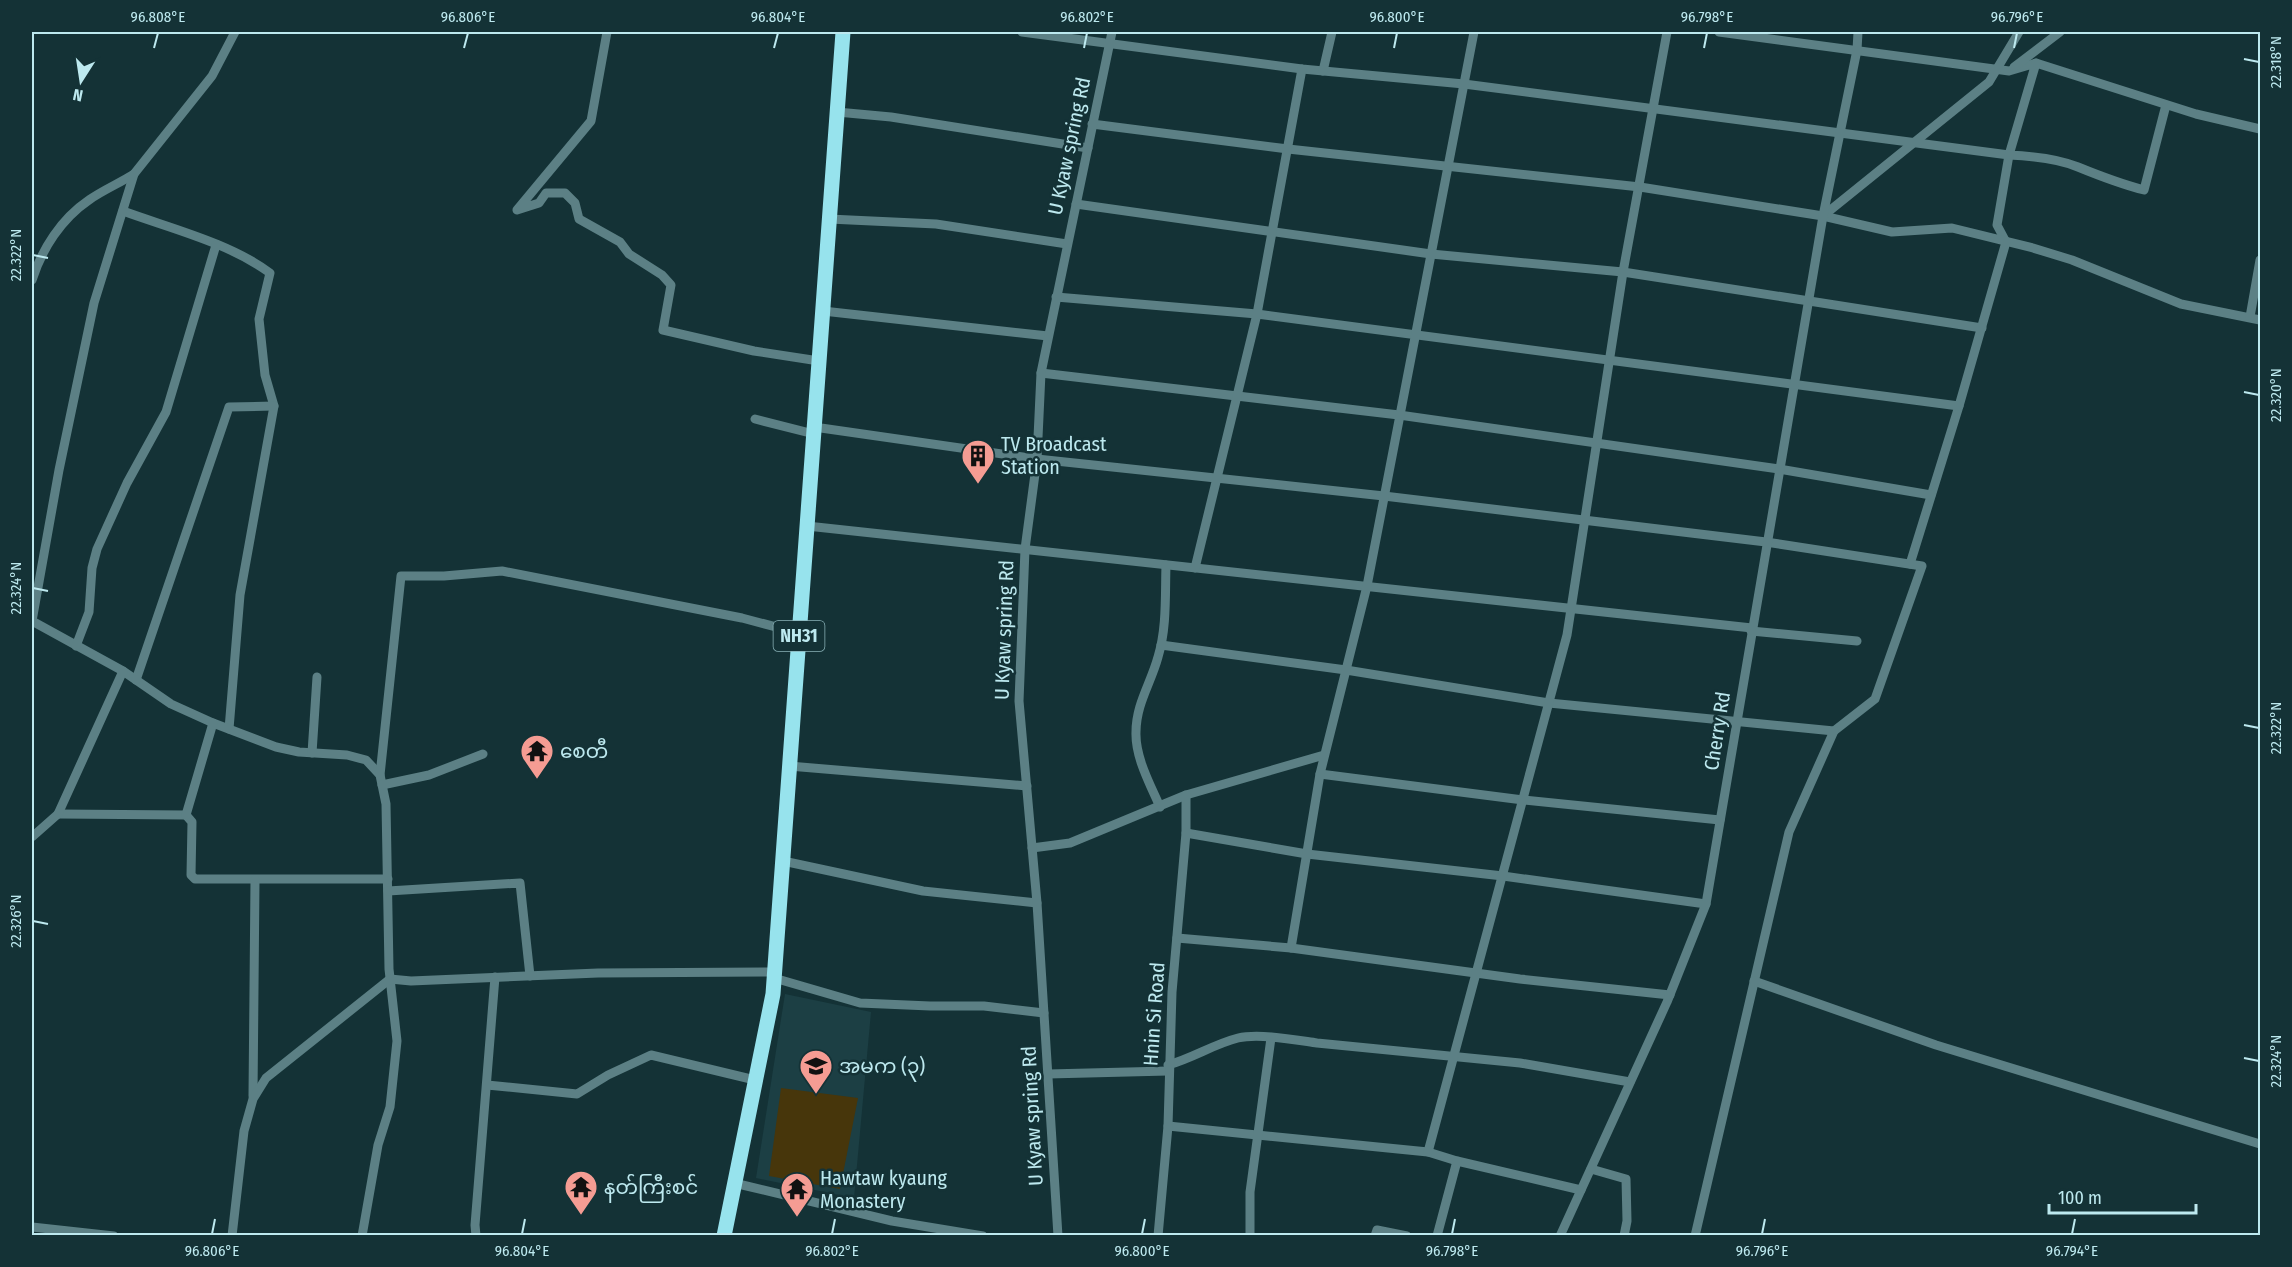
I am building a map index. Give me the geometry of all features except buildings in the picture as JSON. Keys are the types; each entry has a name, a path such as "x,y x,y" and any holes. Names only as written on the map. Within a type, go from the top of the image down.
{"highway":[{"name":"NH31","path":"724,1236 773,994 843,32"}],"street":[{"path":"32,280 53,236 67,219 90,199 134,174 212,76 235,32"},
{"path":"607,32 591,121 517,210 538,203 546,193 565,193 575,203 579,219 620,242 629,254 662,275 671,285 663,330 754,351 819,361"},
{"path":"1022,32 1302,69 1464,84 1838,134 2032,156 2077,166 2116,183 2144,190 2166,105"},
{"name":"U Kyaw spring Rd","path":"1058,1236 1037,903 1019,700 1025,549 1037,459 1041,373 1112,32"},
{"path":"1323,70 1332,32"},
{"path":"1291,948 1320,774 1367,586 1474,32"},
{"path":"1428,1152 1567,635 1623,272 1667,32"},
{"path":"1719,32 2009,71 2036,63 2166,105 2260,129"},
{"name":"Cherry Rd","path":"1560,1236 1670,995 1706,904 1793,385 1838,134 1857,50 1858,32"},
{"path":"1989,82 2019,32"},
{"path":"1824,211 1914,143 1989,82 2009,71 2060,32"},
{"path":"1911,564 2006,242 1997,225 2009,155 2036,63"},
{"path":"1195,568 1257,314 1302,69"},
{"path":"837,112 891,117 1088,148"},
{"path":"1092,123 1288,149 1638,187 1824,211 1892,232 1952,228 2072,260 2181,304 2260,320"},
{"path":"134,174 94,303 59,470 32,621 123,671 171,704 213,723 276,747 312,753 347,754 366,760 380,775"},
{"path":"1076,204 1431,254 1623,272 1982,328"},
{"path":"123,211 216,245 259,265 270,273 259,320 265,375 274,406 240,595 229,729"},
{"path":"829,219 936,224 1067,244"},
{"path":"76,646 89,612 92,568 97,549 128,483 166,412 216,245"},
{"path":"2250,318 2260,260"},
{"path":"1056,297 1257,314 1959,406"},
{"path":"823,310 1048,336"},
{"path":"1041,373 1399,415 1779,469 1931,495"},
{"path":"136,680 229,407 274,406"},
{"path":"755,419 814,430 1037,459 1384,496 1766,542 1922,567 1875,699 1834,731 1789,832 1695,1236"},
{"path":"807,526 1857,641"},
{"path":"1160,807 1146,772 1136,734 1141,698 1158,659 1161,645 1165,611 1166,565"},
{"path":"362,1236 378,1145 390,1107 397,1041 390,979 386,804 380,775 401,576 444,576 502,571 742,618 799,633"},
{"path":"1161,645 1346,670 1549,703 1834,731"},
{"path":"32,837 58,814 123,671"},
{"path":"312,753 317,677"},
{"path":"186,815 213,723"},
{"path":"382,785 429,775 483,754"},
{"path":"1032,848 1070,843 1186,795 1324,755"},
{"path":"789,766 1027,786"},
{"path":"1320,774 1523,800 1720,820"},
{"name":"Hnin Si Road","path":"1158,1236 1168,1126 1168,1068 1186,833 1186,795"},
{"path":"58,814 186,815 192,822 191,875 195,879 388,879"},
{"path":"1186,833 1307,854 1503,876 1706,904"},
{"path":"783,861 923,891 1037,903"},
{"path":"254,1099 255,880"},
{"path":"388,891 520,883 530,976"},
{"path":"1177,938 1291,948 1477,971 1520,979 1670,995"},
{"path":"232,1236 244,1131 254,1099 266,1078 390,979 411,981 598,973 774,975 860,1003 984,1006 1044,1013"},
{"path":"476,1236 495,977"},
{"path":"1754,981 1936,1046 2260,1144"},
{"path":"1048,1074 1168,1068 1240,1038 1271,1038 1520,1063 1630,1082"},
{"path":"1250,1236 1250,1192 1271,1038"},
{"path":"487,1085 577,1094 608,1075 651,1055 755,1080"},
{"path":"1168,1126 1428,1152 1581,1190"},
{"path":"1437,1236 1457,1161"},
{"path":"1591,1169 1626,1179 1627,1221 1623,1236"},
{"path":"734,1184 892,1221 983,1236"},
{"path":"32,1227 58,1233 114,1236"},
{"path":"1376,1236 1377,1230 1407,1236"}],"shaded area":[{"name":"အမက (၃)","path":"785,994 871,1012 854,1198 756,1178"},
{"path":"781,1088 858,1098 840,1189 769,1176"}],"place":[{"name":"TV Broadcast Station","path":"978,485"},
{"name":"စေတီ","path":"537,780"},
{"name":"အမက (၃)","path":"816,1095"},
{"name":"နတ်ကြီးစင်","path":"581,1216"},
{"name":"Hawtaw kyaung Monastery","path":"797,1218"}]}
